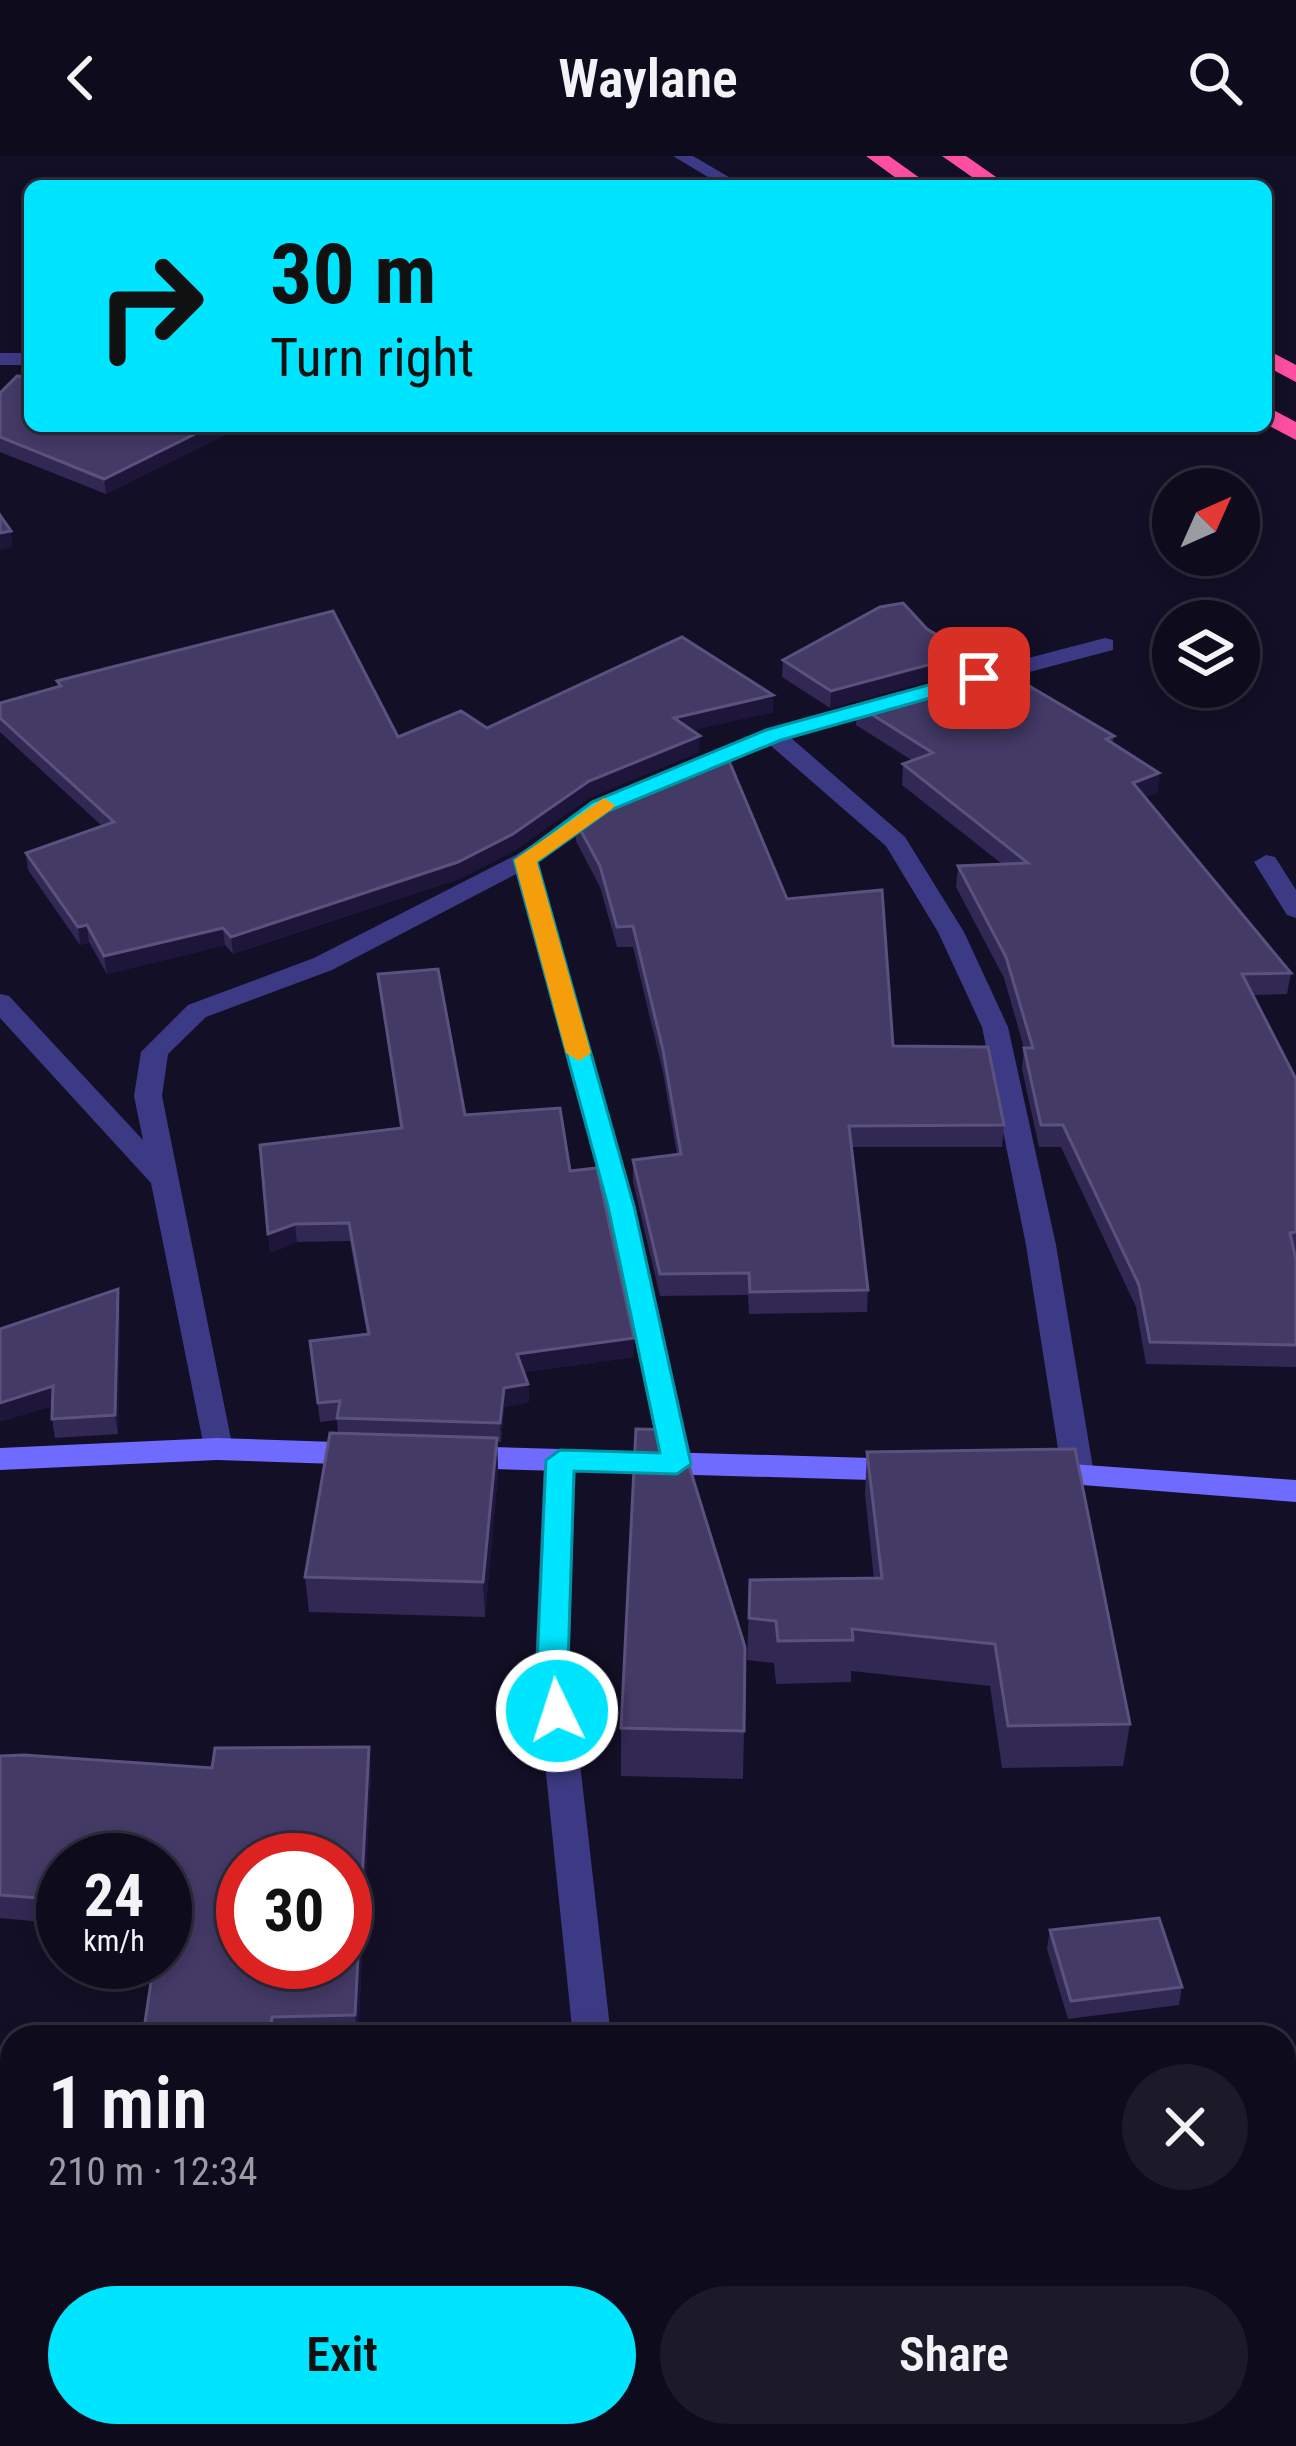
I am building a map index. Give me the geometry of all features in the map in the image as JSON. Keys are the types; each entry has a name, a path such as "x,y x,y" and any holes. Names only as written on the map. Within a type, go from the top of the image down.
{"highway":[{"path":"876,156 912,180"},
{"path":"952,156 990,180"}],"street":[{"path":"681,156 725,180"},
{"path":"665,780 773,735 1105,645"},
{"path":"773,735 896,842 950,932 995,1028 1041,1245 1078,1474"},
{"path":"217,1449 148,1096 155,1052 196,1011 323,964 525,860 600,806 622,798"},
{"path":"525,860 621,1206 677,1464"},
{"path":"1266,862 1296,910"},
{"path":"0,1002 161,1177"},
{"path":"0,1459 217,1449 937,1471"},
{"path":"560,1460 552,1666 591,2025"},
{"path":"1007,1472 1296,1491"}],"building":[{"path":"17,376 24,377 24,432 199,432 104,479 0,437 0,393"},
{"path":"0,515 11,531 0,533"},
{"path":"903,603 927,629 969,654 831,691 783,660 880,607"},
{"path":"333,611 398,737 461,711 487,728 682,637 773,695 674,718 700,736 589,781 513,834 458,862 231,937 223,928 104,956 87,925 78,927 26,853 114,822 0,718 0,703 61,686 57,681"},
{"path":"997,667 1114,736 1106,739 1159,773 1133,783 1291,973 1242,974 1296,1079 1296,1232 1290,1233 1296,1260 1296,1345 1150,1342 1139,1285 1063,1125 1041,1125 1024,1048 1033,1048 1006,957 958,866 1028,863 903,764 933,753 857,705"},
{"path":"724,749 787,899 882,890 893,1046 988,1047 1004,1125 849,1126 868,1290 750,1292 749,1273 660,1274 633,1160 681,1154 663,1050 633,926 617,927 600,866 575,820 611,796"},
{"path":"438,969 465,1115 560,1108 570,1171 597,1168 634,1338 517,1354 528,1384 504,1388 500,1423 337,1418 340,1401 318,1403 310,1341 369,1334 349,1223 295,1224 268,1234 260,1145 402,1128 378,974"},
{"path":"118,1289 115,1415 52,1419 53,1386 0,1403 0,1329"},
{"path":"636,1429 678,1430 745,1647 744,1731 621,1728"},
{"path":"330,1433 497,1438 483,1582 305,1577"},
{"path":"1075,1449 1130,1724 1008,1726 995,1644 852,1629 853,1640 778,1641 776,1621 749,1618 750,1580 882,1578 867,1452"},
{"path":"369,1747 365,1833 216,1833 216,1989 356,1989 355,2015 272,2017 271,2025 145,2025 150,1989 192,1989 192,1833 36,1833 36,1898 0,1895 0,1756 212,1768 215,1748"},
{"path":"1159,1918 1182,1987 1071,2001 1050,1930"}],"slow traffic":[{"path":"579,1053 525,860 604,805"}],"route":[{"path":"557,1711 552,1666 560,1460 677,1464 621,1206 525,860 600,806 773,735 979,678"}]}
